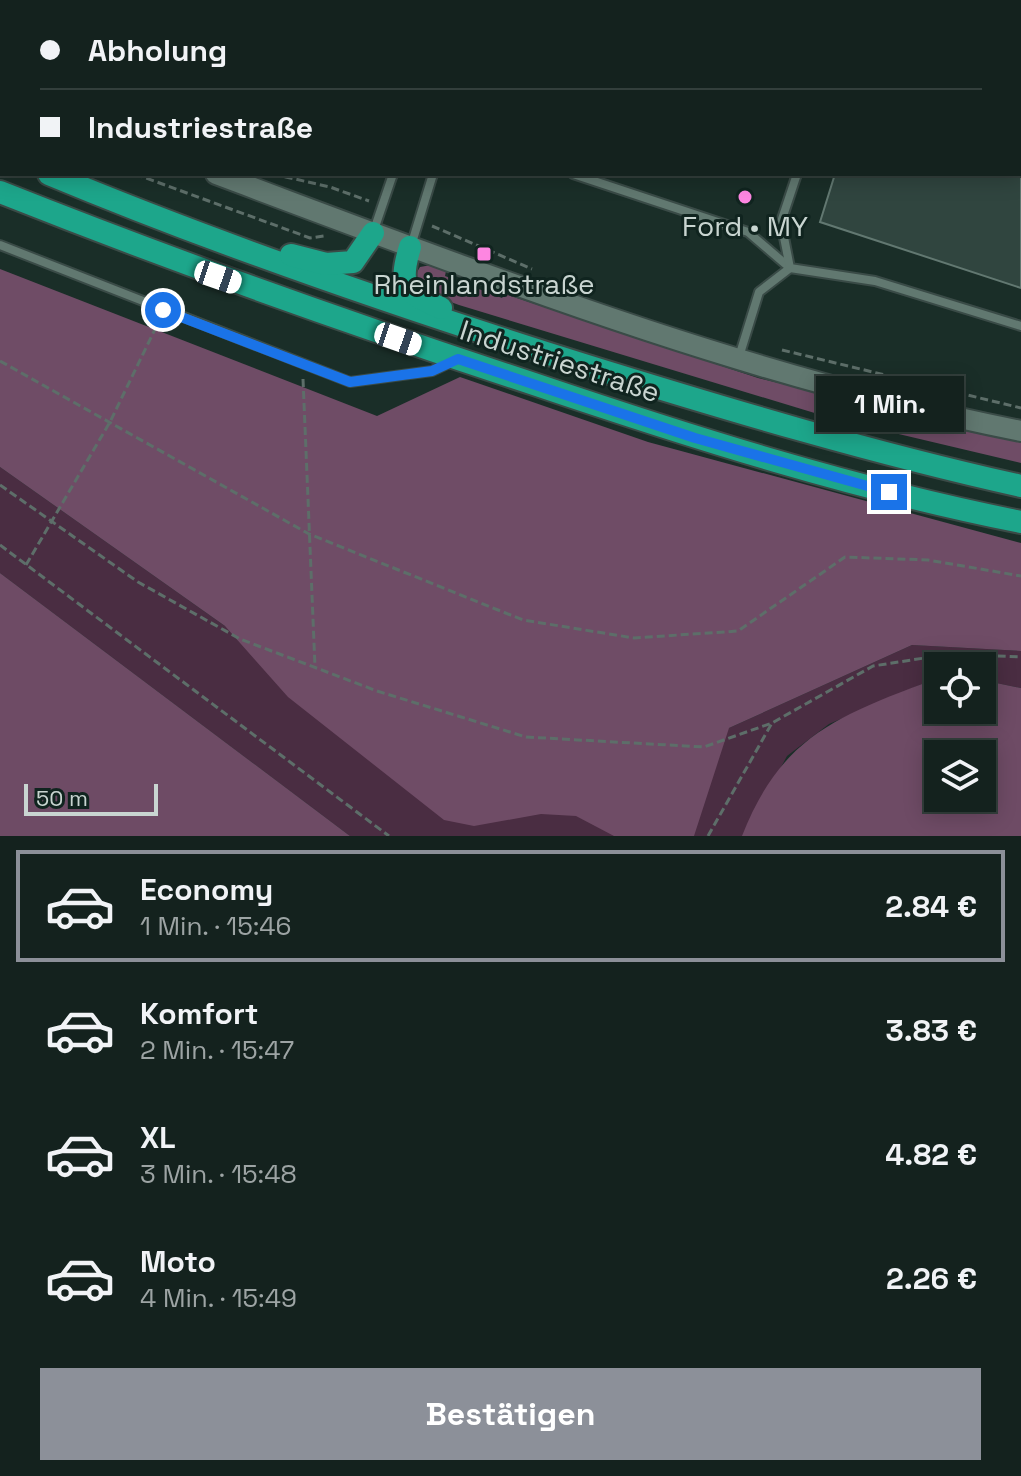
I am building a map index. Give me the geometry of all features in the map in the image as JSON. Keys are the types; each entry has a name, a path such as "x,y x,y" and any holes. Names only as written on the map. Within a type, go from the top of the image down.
{"highway":[{"name":"Industriestraße","path":"54,176 163,222 365,296 782,427 1021,486"},
{"name":"Industriestraße","path":"0,192 188,267 695,438 944,507 1021,522"},
{"path":"163,222 326,264 353,262 373,233"},
{"path":"410,247 403,270 404,285 416,297 545,353"}],"street":[{"path":"221,176 624,326 738,361 1021,431"}],"lane":[{"path":"373,233 392,176"},
{"path":"410,247 432,176"},
{"path":"579,176 748,232 790,268 875,281 1021,326"},
{"path":"790,268 781,222 796,176"},
{"path":"0,245 350,382 432,371 458,359"},
{"path":"738,361 759,292 790,268"}],"path":[{"path":"140,176 310,238 335,234 339,220"},
{"path":"282,176 330,187 382,206"},
{"path":"419,220 535,270"},
{"path":"26,565 110,422 163,310"},
{"path":"774,348 1021,408"},
{"path":"0,361 309,534 523,620 634,638 738,631 845,557 928,560 1021,576"},
{"path":"302,365 315,667"},
{"path":"0,485 186,611 240,639 377,691 526,737 704,747 772,723 873,666 950,654 1021,657"},
{"path":"0,545 389,836"},
{"path":"708,836 772,723"}],"shaded area":[{"path":"431,265 446,271 445,276 502,298 505,294 758,378 1021,441 1021,463 831,418 459,305 429,294 414,277 420,267"},
{"path":"0,269 377,416 460,377 648,442 1021,543 1021,651 912,645 729,728 694,836 614,836 576,816 541,814 474,826 444,820 288,697 225,626 0,467"},
{"path":"0,467 225,626 729,728 912,645 1021,651 1021,688 996,683 996,652 924,652 924,684 829,724 787,756 744,836 350,836 0,573"},
{"path":"0,573 350,836 0,836"},
{"path":"996,683 1021,688 1021,836 742,836 773,777 791,755 812,737 861,709 922,684 924,724 996,724"}],"building":[{"path":"834,176 1021,176 1021,288 820,222"}],"place":[{"name":"Ford • MY","path":"745,197"},
{"name":"Rheinlandstraße","path":"484,254"}],"route":[{"path":"163,310 350,382 432,371 458,359 695,438 889,492"}]}
